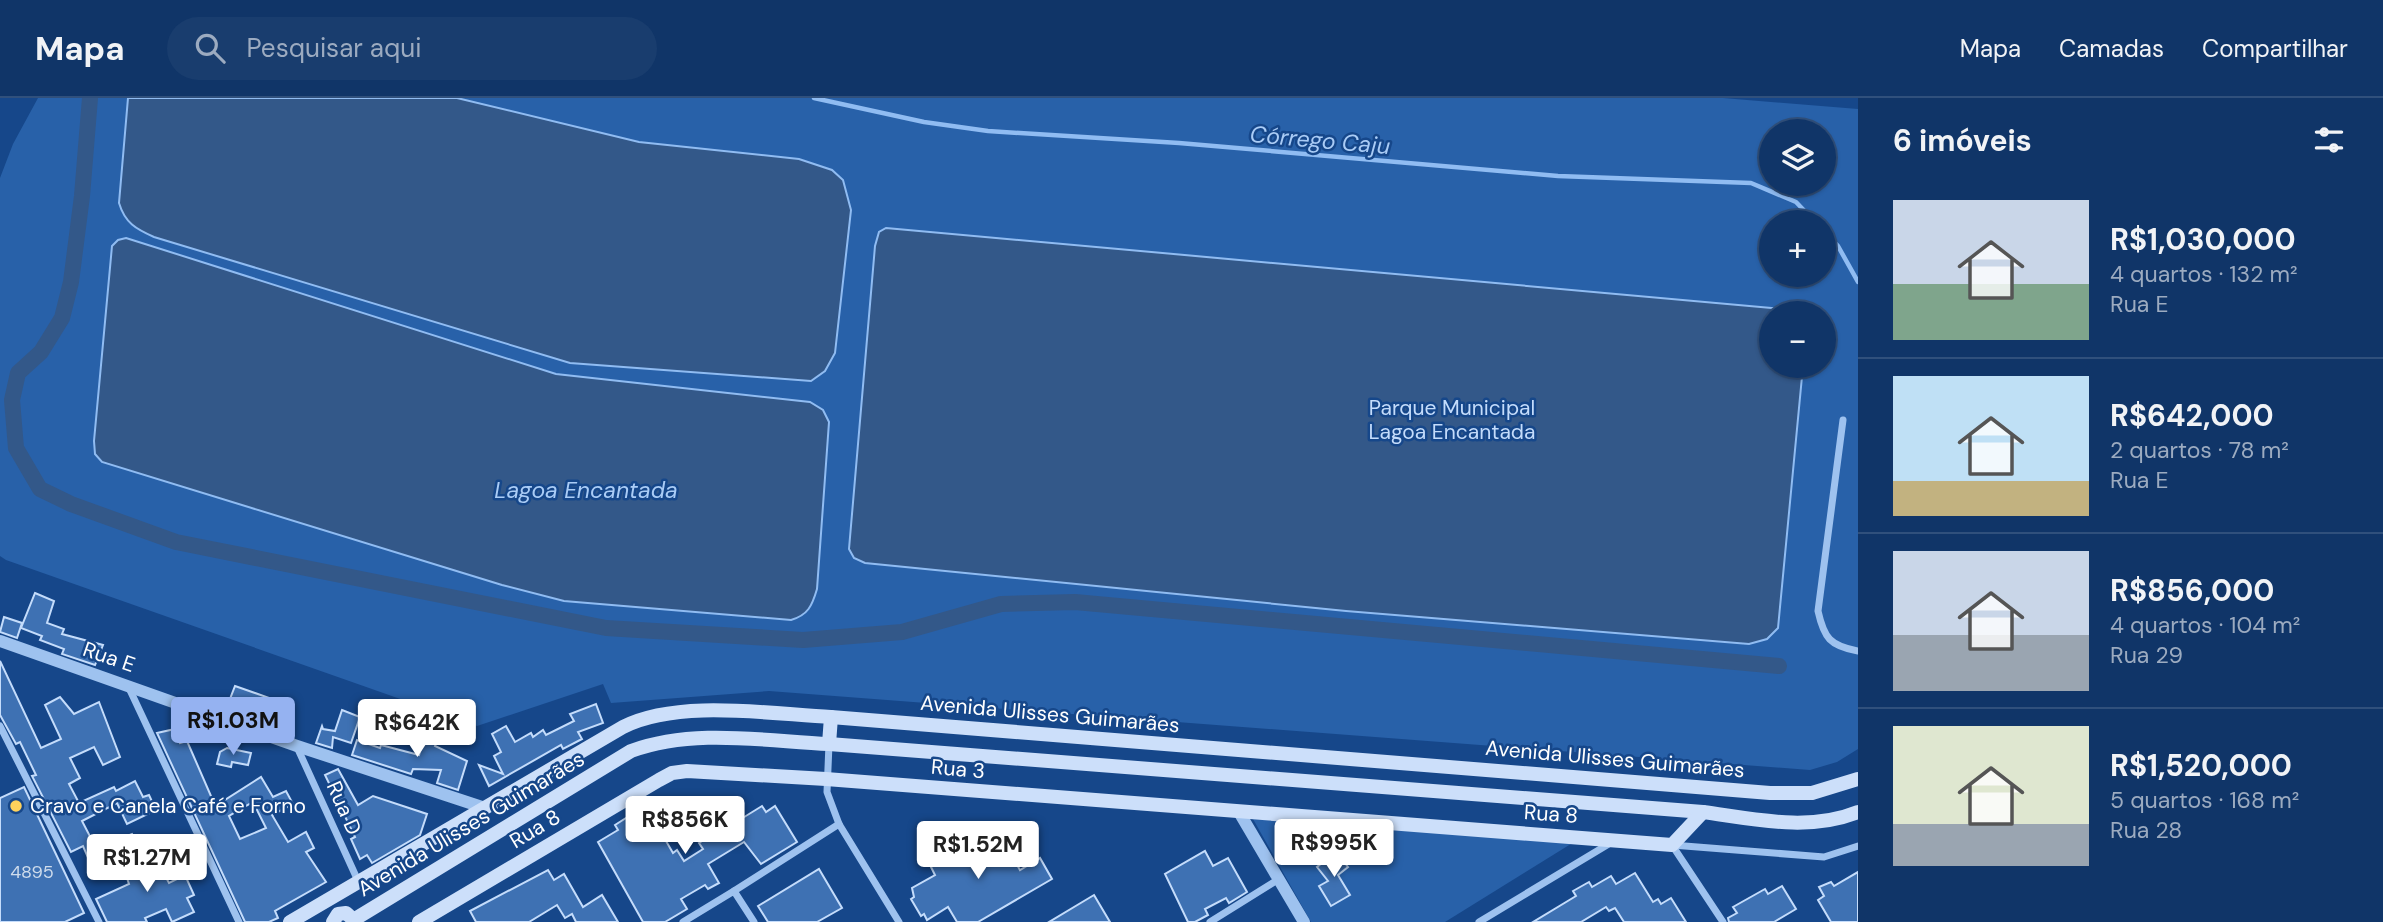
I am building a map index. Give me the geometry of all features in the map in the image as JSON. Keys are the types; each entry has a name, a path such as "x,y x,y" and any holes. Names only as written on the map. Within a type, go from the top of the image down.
{"main road":[{"name":"Avenida Ulisses Guimarães","path":"290,922 482,807 623,727 646,717 683,712 831,717 1770,793 1812,793 1858,779"},
{"path":"829,744 831,717"},
{"name":"Avenida Ulisses Guimarães","path":"355,921 638,748 658,741 694,737 829,744 1703,813 1792,823 1823,822 1858,812"},
{"name":"Rua 3","path":"672,773 826,779 1239,812"},
{"name":"Rua 8","path":"419,922 672,773"},
{"name":"Rua 8","path":"1239,812 1672,845"},
{"path":"1672,845 1703,813"},
{"path":"332,898 337,918 350,914 355,921"}],"street":[{"path":"1843,421 1818,611 1823,633 1840,648 1858,651"},
{"name":"Rua E","path":"0,641 297,746 482,807"},
{"path":"127,684 239,922"},
{"path":"0,726 99,922"},
{"path":"829,744 826,779 839,824 899,922"},
{"name":"Rua D","path":"297,746 359,883"},
{"path":"1239,812 1304,922"},
{"path":"683,922 839,824"},
{"path":"1479,922 1615,840"},
{"path":"1672,845 1723,922"},
{"name":"Rua 8","path":"1672,845 1824,857 1858,846"},
{"path":"1210,922 1279,879"},
{"path":"734,891 754,922"}],"green space":[{"name":"Parque Municipal Lagoa Encantada","path":"38,98 1723,98 1858,109 1858,749 1837,762 1810,770 769,691 611,703 603,684 477,726 0,556 0,178 13,144"},
{"path":"1253,819 1574,842 1445,922 1311,922"}],"water":[{"path":"128,98 457,98 639,142 799,159 832,170 843,180 851,210 835,353 825,371 811,381 570,363 154,237 132,224 124,216 119,203"},
{"path":"886,228 1759,307 1759,378 1802,378 1778,628 1767,639 1749,644 1346,611 865,563 854,558 849,549 875,246 879,232"},
{"name":"Lagoa Encantada","path":"126,238 556,374 810,402 823,410 829,422 817,589 811,605 802,615 791,620 564,601 502,585 102,462 95,454 94,441 112,246 118,240"}],"building":[{"path":"35,593 54,601 47,623 64,629 62,634 103,645 95,665 62,654 64,649 40,640 42,636 21,628"},
{"path":"4,617 22,623 17,638 0,632"},
{"path":"0,661 41,748 61,739 45,705 60,697 74,714 99,702 120,757 103,765 94,747 70,758 80,778 69,784 79,803 114,787 116,791 135,781 143,797 149,795 156,810 127,824 117,803 82,821 96,848 132,834 138,848 93,869 83,846 71,852 32,776 36,775 20,742 16,744 0,715"},
{"path":"235,686 275,700 265,726 248,719 252,707 230,699"},
{"path":"596,704 603,723 578,732 582,739 563,749 561,745 489,786 479,765 503,774 494,756 501,752 492,734 506,726 515,742 531,733 533,737 543,730 546,735 574,721 570,714"},
{"path":"342,710 360,717 351,743 333,737 332,748 316,743 322,726 323,729 335,731"},
{"path":"175,729 180,743 187,741 214,803 221,799 220,803 261,777 273,797 286,791 293,804 272,815 288,842 306,832 314,848 306,852 326,882 275,911 278,918 269,922 245,922 157,733","holes":["253,802 266,828 240,839 229,816"]},
{"path":"427,729 440,732 435,746 467,761 458,790 437,783 441,770 413,769 411,774 352,755 357,740 380,748 381,745 419,755"},
{"path":"227,748 251,753 248,765 232,762 231,767 217,764 220,752"},
{"path":"338,769 358,805 373,796 427,814 420,835 372,863 367,855 360,859 351,839 355,837 325,775"},
{"path":"24,787 84,913 65,922 0,922 0,798"},
{"path":"705,798 729,800 741,819 762,806 766,812 775,806 797,842 761,864 744,842 708,864 719,883 708,889 705,885 681,899 687,909 665,922 643,922 598,842 618,830 615,825 645,806 647,810 651,808 663,827 659,829 673,853 677,850 684,861 703,849 699,843 723,828"},
{"path":"995,827 1020,870 1040,858 1052,879 978,922 957,922 948,907 927,920 924,914 921,916 911,899 914,897 912,888 935,875 931,867"},
{"path":"150,848 169,883 185,875 194,895 187,898 194,912 172,922 166,909 145,918 147,922 107,922 96,899 129,884 127,878 138,873 130,857"},
{"path":"1205,851 1213,866 1228,858 1247,892 1229,903 1226,898 1205,909 1208,915 1195,922 1188,922 1165,874"},
{"path":"1336,852 1348,867 1338,875 1350,895 1331,906 1319,886 1328,881 1317,867"},
{"path":"819,869 842,908 817,922 768,922 758,906"},
{"path":"548,870 554,880 564,874 583,907 602,895 618,922 576,922 572,914 565,918 557,905 529,922 476,922 470,911"},
{"path":"1858,872 1858,922 1831,922 1818,900 1824,896 1819,887 1831,882 1834,886"},
{"path":"1635,873 1653,902 1658,899 1661,904 1671,898 1686,922 1624,922 1615,908 1609,911 1606,907 1581,922 1533,922 1576,896 1573,891 1589,882 1592,887 1611,876 1616,884"},
{"path":"1782,886 1796,909 1774,922 1729,922 1728,918 1737,913 1733,907 1765,889 1768,894"},
{"path":"1094,895 1110,922 1049,922"}],"waterway":[{"path":"90,98 82,196 71,282 62,318 41,352 18,373 12,400 16,448 40,489 71,504 176,542 606,628 803,640 902,632 1001,604 1075,602 1779,666"},
{"name":"Córrego Caju","path":"814,98 924,122 988,131 1179,143 1558,176 1751,183 1796,202 1804,210"},
{"name":"Córrego Caju","path":"1836,244 1858,282"}],"place":[{"name":"Cravo e Canela Café e Forno","path":"16,806"}]}
